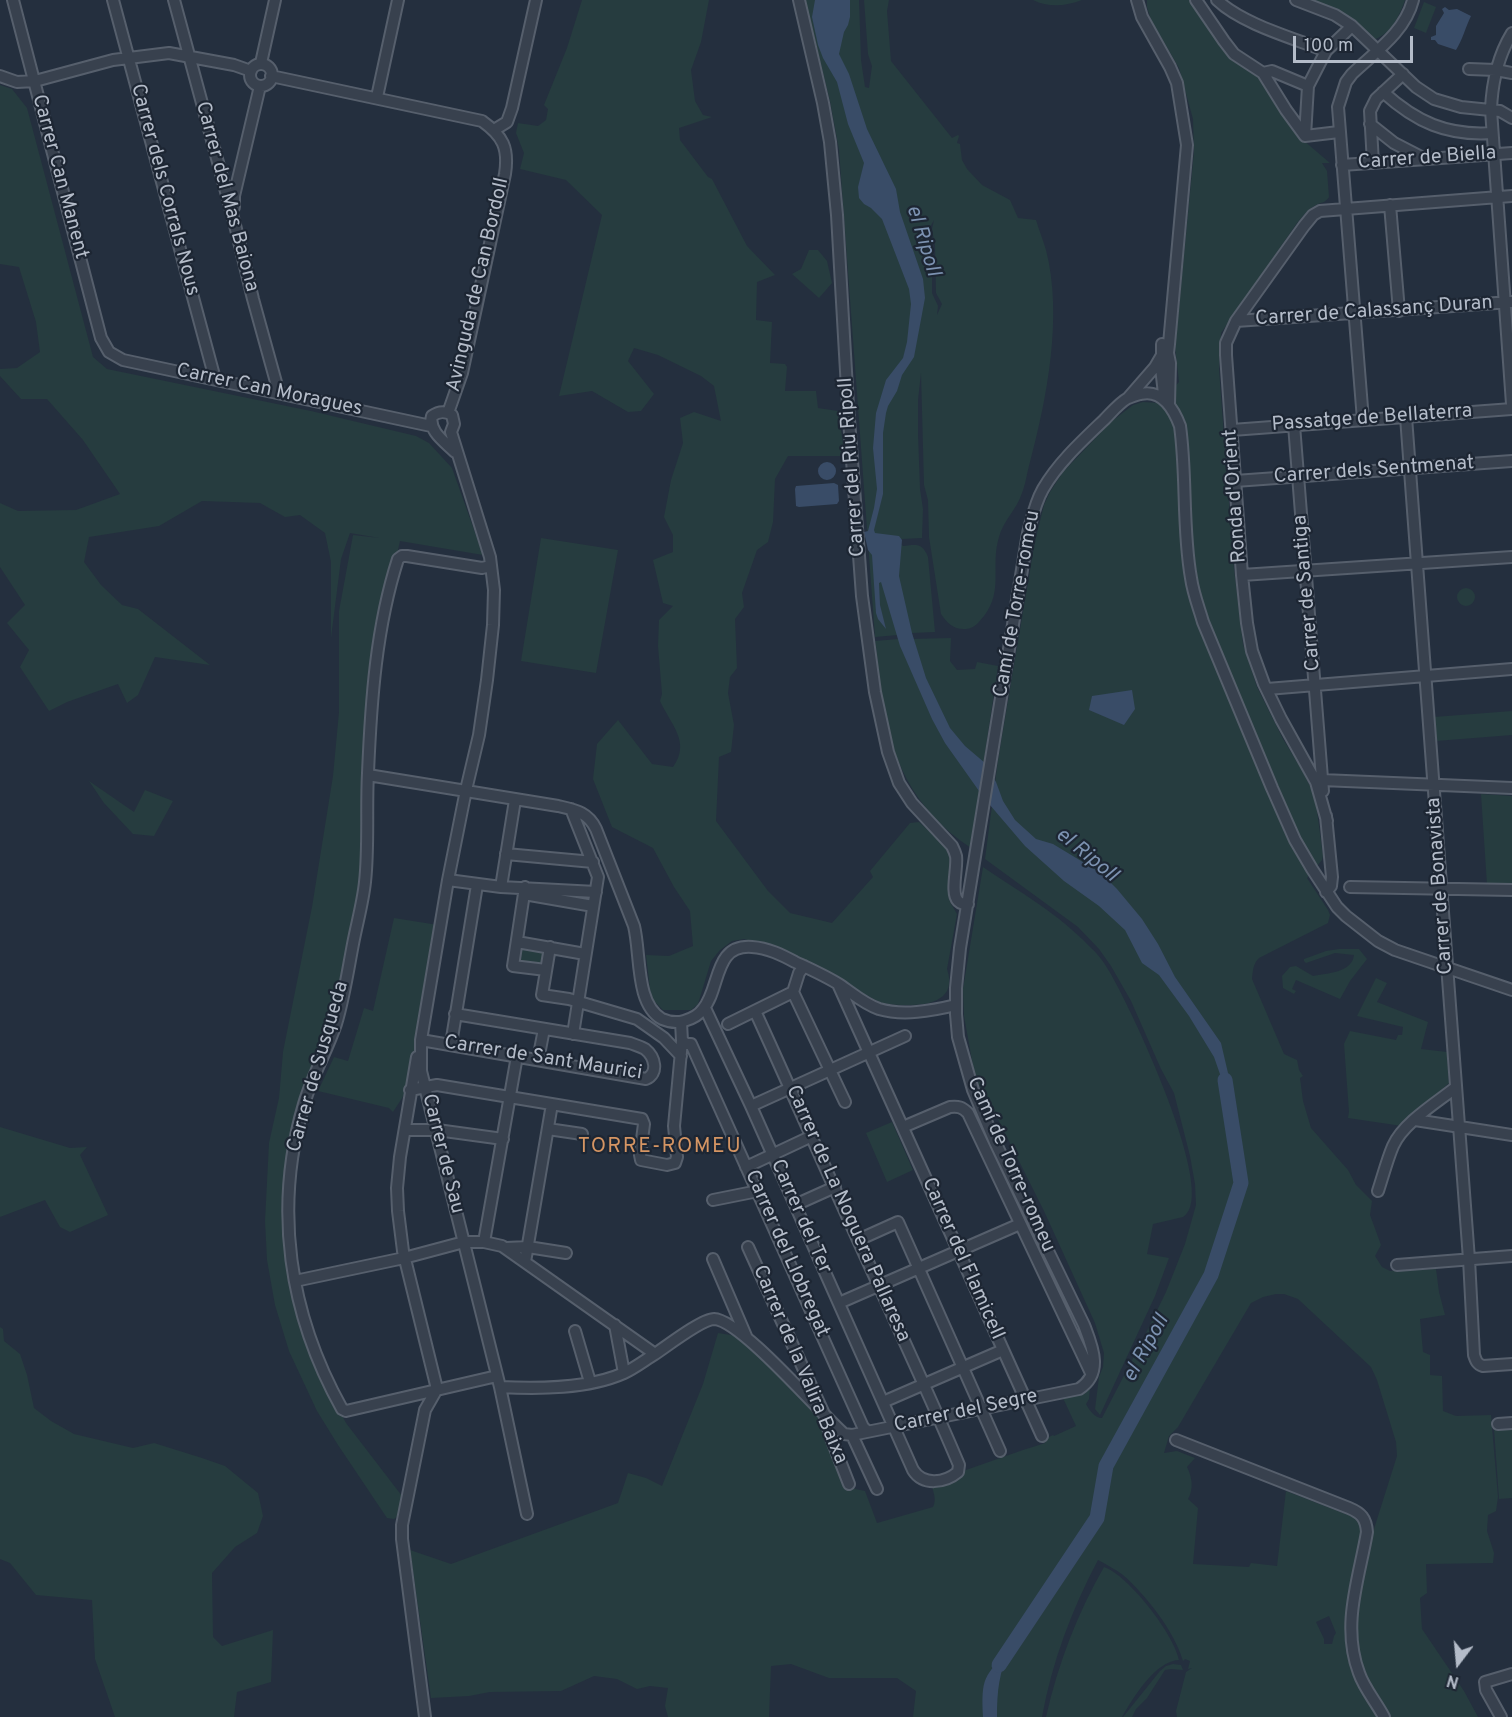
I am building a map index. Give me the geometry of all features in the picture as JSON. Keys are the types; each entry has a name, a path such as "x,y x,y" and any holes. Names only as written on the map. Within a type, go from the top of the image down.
{"street":[{"name":"Carrer Can Manent","path":"13,0 101,338 109,352"},
{"name":"Carrer dels Corrals Nous","path":"113,0 215,379"},
{"name":"Carrer del Mas Baiona","path":"174,0 279,393"},
{"path":"261,63 274,0"},
{"path":"377,97 398,0"},
{"path":"271,76 482,121 494,130 507,122 512,108 536,0"},
{"name":"Carrer del Riu Ripoll","path":"799,0 824,103 830,142 837,215 862,596 875,692 895,774 912,803 952,846 957,861 954,892 961,903 968,904"},
{"path":"1137,0 1142,17 1177,83 1186,145 1168,353 1170,363 1168,403"},
{"path":"1196,0 1229,49 1263,73 1305,136"},
{"path":"1217,0 1244,18 1326,51"},
{"path":"1296,0 1335,15 1352,26 1416,87 1441,102 1461,107 1500,111 1512,118"},
{"path":"1363,420 1338,106 1346,82 1406,20 1413,0"},
{"path":"1305,136 1308,86 1326,51 1352,26"},
{"path":"1512,33 1503,47 1491,91 1493,155 1508,303 1512,404"},
{"path":"0,76 17,82 35,81 128,57 170,53 234,65 251,71"},
{"path":"261,63 268,66 271,76 269,82 260,86 252,82 250,77 256,64 261,63"},
{"path":"1469,69 1512,73"},
{"path":"1263,73 1272,71 1308,86"},
{"path":"1372,163 1370,111 1376,99 1403,74"},
{"path":"235,225 234,195 260,86"},
{"path":"1383,92 1409,113 1435,126 1466,133 1492,133"},
{"path":"1370,124 1394,143 1425,159"},
{"name":"Avinguda de Can Bordoll","path":"448,413 462,373 507,160 501,139 494,130"},
{"path":"1305,136 1339,132"},
{"name":"Carrer de Biella","path":"1342,165 1512,153"},
{"name":"Ronda d'Orient","path":"1327,821 1316,782 1287,732 1252,651 1242,575 1226,343 1236,321 1304,226 1313,215 1320,211 1512,196"},
{"path":"1390,205 1399,311"},
{"path":"1178,249 1174,253 1172,265 1160,359 1162,386 1180,426 1191,578 1203,622 1295,840 1337,907 1378,941 1395,950 1512,990"},
{"name":"Carrer de Calassanç Duran","path":"1236,321 1508,303"},
{"name":"Carrer Can Moragues","path":"109,352 123,360 279,393 435,430"},
{"name":"Camí de Torre-romeu","path":"1091,1373 1094,1354 1087,1333 995,1142 973,1090 958,1037 956,1005 960,948 1028,533 1036,503 1047,482 1077,446 1128,398 1160,359"},
{"path":"1128,398 1149,393 1168,403"},
{"name":"Passatge de Bellaterra","path":"1232,430 1512,409"},
{"path":"435,430 446,435 451,432 454,429 452,416 439,412 432,416 435,430 457,454"},
{"name":"Carrer de Bonavista","path":"1406,417 1469,1259 1474,1355 1476,1362 1483,1366 1512,1364"},
{"name":"Carrer de Santiga","path":"1294,425 1322,780 1332,877 1331,886 1326,892"},
{"path":"451,432 488,549 494,590 487,681 466,790"},
{"name":"Carrer dels Sentmenat","path":"1235,481 1512,461"},
{"name":"Carrer de Susqueda","path":"437,1389 346,1411 342,1409 315,1353 298,1300 290,1245 288,1195 293,1144 305,1101 336,1023 365,883 368,775 378,641 398,558 407,556 482,568 491,566"},
{"path":"1242,575 1512,557"},
{"path":"1267,689 1512,669"},
{"path":"1304,761 1312,764 1321,761"},
{"path":"368,775 466,790 584,813 593,823 634,926 638,941 642,992 647,1005 663,1019 671,1022 683,1021 697,1015 705,1008 722,962 728,954 734,950 751,947 777,953 804,966 878,1009 907,1012 935,1010 956,1005"},
{"path":"1322,780 1512,788"},
{"name":"Carrer de Sau","path":"466,790 421,1040 421,1071 500,1387 527,1514"},
{"path":"501,887 515,800"},
{"path":"455,1014 573,1034 598,878 571,809"},
{"path":"506,854 593,862"},
{"path":"448,880 525,890 597,892"},
{"path":"451,1044 477,885"},
{"path":"1350,887 1512,890"},
{"path":"525,890 593,906"},
{"path":"525,890 513,966 546,970"},
{"path":"517,942 585,954"},
{"path":"550,947 542,995 569,999 637,1019 664,1038 681,1056"},
{"path":"728,1024 793,992 804,966"},
{"name":"Carrer del Flamicell","path":"838,984 1042,1436"},
{"path":"793,992 845,1102"},
{"name":"Carrer del Ter","path":"705,1008 913,1470 924,1480 939,1481"},
{"name":"Carrer de La Noguera Pallaresa","path":"755,1011 939,1418 959,1468 955,1475 939,1481"},
{"name":"Carrer del Llobregat","path":"683,1021 687,1042 758,1191 867,1431"},
{"path":"538,1060 543,1029"},
{"name":"Carrer de Sant Maurici","path":"421,1040 646,1079 652,1076 654,1063 651,1055 642,1047 573,1034"},
{"path":"751,1106 905,1036"},
{"path":"421,1040 410,1090 397,1188 399,1229 404,1258 437,1383 437,1389 425,1410 402,1525 403,1550 425,1717"},
{"path":"410,1090 437,1085 642,1119 644,1124 639,1155 641,1160 675,1163 674,1126 681,1056 687,1042"},
{"path":"484,1242 517,1056"},
{"path":"1378,1191 1393,1145 1404,1129 1455,1088"},
{"path":"525,1262 552,1104"},
{"path":"903,1127 950,1107 963,1108 968,1113 1091,1373"},
{"path":"1415,1120 1512,1135"},
{"path":"548,1129 582,1134"},
{"path":"405,1130 437,1130 503,1139"},
{"path":"746,1167 812,1136"},
{"path":"795,1205 835,1187"},
{"path":"714,1200 758,1191"},
{"path":"858,1240 898,1222 1000,1451"},
{"path":"839,1303 1020,1224"},
{"path":"295,1281 404,1258 464,1242 484,1242 506,1248 653,1352"},
{"name":"Carrer de la Valira Baixa","path":"748,1246 824,1414 849,1484"},
{"path":"506,1248 528,1247 566,1253"},
{"path":"1397,1265 1512,1256"},
{"path":"713,1258 746,1336"},
{"path":"500,1387 561,1388 624,1372 699,1325 711,1319 723,1321 746,1336 836,1427 844,1434 852,1435 877,1489"},
{"path":"615,1325 624,1372"},
{"path":"575,1331 590,1382"},
{"path":"1075,1339 1087,1333"},
{"path":"883,1402 1003,1350"},
{"name":"Carrer del Segre","path":"852,1435 1079,1389 1088,1381 1091,1373"},
{"path":"437,1389 497,1376"},
{"path":"1498,1424 1512,1423"},
{"path":"1176,1440 1362,1515 1367,1532 1352,1605 1350,1626 1352,1651 1359,1675 1384,1717"},
{"path":"1501,1717 1486,1690 1485,1682 1512,1674"}],"green space":[{"path":"582,0 709,0 701,42 691,70 695,101 703,115 712,117 679,128 680,140 708,177 712,179 747,246 775,275 757,282 756,320 772,322 770,363 785,364 787,367 785,391 816,391 818,408 838,411 845,456 788,456 775,479 773,522 768,542 757,550 742,593 744,607 735,619 737,668 730,677 728,693 734,725 731,752 719,757 716,821 768,891 790,913 832,923 873,877 870,871 910,823 919,822 945,846 951,859 950,902 957,914 947,969 949,982 946,992 939,999 929,1003 904,1005 881,1003 782,949 744,939 732,941 711,961 698,1004 691,1010 663,1010 651,998 646,955 669,956 693,946 690,911 653,848 612,827 593,779 597,744 618,720 652,764 673,767 678,758 680,741 660,701 662,694 658,646 659,620 673,606 663,603 653,560 673,552 673,535 664,517 671,480 683,443 680,418 694,412 721,421 714,386 701,376 658,355 634,348 628,361 654,394 641,411 628,412 592,391 559,396 602,215 566,180 520,169 524,153 516,133 518,123 538,126 546,120 548,109 544,105 567,48"},
{"path":"805,0 859,0 861,60 865,87 869,88 872,66 868,54 864,0 889,0 887,11 891,61 952,138 959,136 957,143 960,144 962,160 967,169 982,185 1010,200 1018,218 1036,220 1051,275 1053,329 1051,357 1042,411 1025,485 999,537 994,597 984,616 976,625 969,628 954,627 941,614 929,537 928,500 924,485 921,373 918,433 923,509 922,538 898,541 903,546 921,547 926,552 935,632 912,633 911,639 951,638 950,661 957,670 975,669 977,662 998,666 971,848 933,816 919,798 897,758 884,713 875,641 898,639 898,635 875,637 839,150 830,101","holes":["934,220 932,229 935,246 936,293 942,304 937,315 938,306 932,293 932,250 928,231"]},
{"path":"1033,0 1082,0 1058,5"},
{"path":"1147,0 1193,0 1207,21 1261,76 1296,134 1330,163 1322,163 1327,171 1329,197 1305,213 1297,223 1221,333 1219,369 1234,569 1243,644 1257,687 1315,796 1323,856 1307,878 1330,915 1328,923 1259,958 1254,965 1252,979 1284,1054 1297,1060 1303,1076 1300,1078 1303,1101 1311,1128 1348,1170 1356,1185 1372,1201 1370,1215 1381,1245 1375,1256 1382,1267 1390,1271 1436,1269 1445,1315 1420,1319 1423,1352 1430,1355 1430,1375 1442,1376 1443,1411 1456,1416 1491,1415 1498,1497 1496,1511 1488,1515 1487,1531 1494,1553 1493,1563 1426,1564 1427,1593 1420,1598 1422,1629 1464,1691 1478,1717 1177,1717 1176,1711 1186,1672 1192,1668 1188,1669 1190,1661 1185,1659 1183,1661 1166,1626 1141,1592 1123,1575 1098,1560 1064,1636 1051,1676 1042,1717 913,1717 916,1691 897,1678 829,1678 791,1664 771,1666 769,1717 668,1717 665,1706 668,1688 650,1686 637,1689 617,1679 594,1676 561,1691 490,1692 469,1696 431,1698 410,1550 451,1564 618,1503 628,1473 662,1486 703,1384 718,1333 737,1336 750,1345 823,1420 845,1480 855,1489 865,1491 877,1523 933,1507 935,1499 932,1485 966,1470 1045,1443 1047,1438 1076,1426 1063,1398 1079,1394 1090,1387 1086,1404 1095,1415 1102,1418 1166,1292 1185,1244 1196,1205 1190,1156 1174,1093 1131,1001 1099,949 1078,927 985,859 998,760 1035,541 1044,505 1063,472 1112,421 1133,405 1143,402 1159,403 1179,382 1175,347 1194,152 1193,119 1179,68 1151,20","holes":["1276,1294 1298,1299 1371,1367 1396,1442 1397,1456 1373,1532 1357,1594 1356,1650 1363,1673 1361,1687 1353,1674 1349,1657 1347,1619 1363,1532 1356,1518 1286,1491 1277,1566 1251,1563 1249,1567 1193,1564 1198,1508 1188,1499 1192,1483 1187,1467 1195,1458 1177,1451 1164,1453 1169,1436 1178,1427 1251,1303","1329,1616 1336,1633 1332,1644 1324,1644 1316,1622"]},
{"path":"1304,0 1405,0 1389,30 1372,40"},
{"path":"1424,2 1436,7 1426,33 1414,28"},
{"path":"0,85 12,89 27,108 93,357 107,369 311,411 416,436 429,443 452,468 483,555 400,541 378,638 367,828 353,928 328,1028 301,1103 283,1177 283,1221 295,1299 329,1391 346,1423 402,1496 399,1515 394,1519 387,1518 338,1445 317,1411 289,1351 275,1305 267,1260 265,1221 269,1143 279,1098 283,1052 312,907 333,776 339,712 339,611 353,535 380,538 350,533 341,559 331,638 331,562 325,533 300,515 285,517 260,503 202,501 159,526 89,537 84,562 101,585 122,605 138,609 210,665 155,657 138,695 127,703 118,684 67,702 49,711 20,667 29,650 7,623 25,605 0,567 0,503 18,511 76,510 120,494 83,440 47,399 21,399 0,376 0,369 17,368 40,352 36,322 19,267 0,264"},
{"path":"809,250 818,250 827,261 832,283 819,298 792,274 801,269"},
{"path":"541,538 618,550 596,673 521,661"},
{"path":"1462,588 1470,588 1475,593 1473,604 1462,606 1457,601 1457,593"},
{"path":"1512,711 1512,735 1436,741 1434,717"},
{"path":"89,781 134,812 145,790 173,801 154,836 133,834 104,803"},
{"path":"1481,794 1512,796 1512,884 1487,884"},
{"path":"983,867 1065,924 1105,964 1151,1057 1181,1138 1190,1174 1192,1202 1183,1217 1153,1224 1147,1254 1169,1258 1155,1296 1100,1415 1095,1409 1104,1353 1095,1323 1044,1211 979,1085 973,1066 964,1016 963,989"},
{"path":"394,918 438,925 406,1092 393,1112 389,1108 318,1091 334,1057 348,1061 364,1008 373,1011"},
{"path":"521,947 543,951 541,965 518,962"},
{"path":"1359,949 1367,959 1340,999 1296,980 1292,989 1296,991 1294,994 1283,988 1282,976 1290,967 1296,966 1313,976 1344,969 1352,961 1354,955 1335,953 1306,963 1304,961 1304,959 1326,951"},
{"path":"1376,978 1387,983 1377,1002 1428,1022 1421,1049 1447,1052 1449,1083 1402,1126 1348,1118 1344,1044 1350,1031 1396,1040 1398,1035 1402,1035 1403,1027 1357,1016"},
{"path":"892,1122 913,1170 887,1182 866,1133"},
{"path":"0,1127 70,1148 87,1147 80,1155 108,1215 70,1232 60,1227 45,1200 0,1217"},
{"path":"0,1327 3,1329 4,1341 20,1354 34,1408 51,1421 74,1434 133,1448 154,1443 225,1466 258,1493 263,1516 257,1533 235,1547 212,1573 213,1637 222,1646 273,1630 271,1682 237,1692 234,1717 115,1717 95,1659 92,1600 36,1595 10,1563 0,1559"},
{"path":"1512,1428 1512,1498 1499,1499 1494,1429"},
{"path":"1104,1567 1125,1581 1149,1607 1169,1636 1179,1660 1170,1662 1153,1673 1122,1717 1046,1717 1069,1640"},
{"path":"1173,1664 1181,1665 1183,1670 1165,1670 1132,1717 1123,1717 1160,1671"}],"water":[{"path":"815,0 850,0 850,17 839,54 849,74 867,129 896,189 900,212 923,279 925,298 914,357 902,375 886,413 883,433 883,494 874,530 875,533 899,536 902,540 899,576 912,633 926,678 950,728 965,746 985,763 1015,820 1036,839 1053,844 1101,873 1142,919 1175,977 1221,1043 1228,1073 1229,1100 1214,1057 1189,1016 1159,975 1142,963 1125,930 1025,846 984,798 945,743 900,646 881,582 879,583 880,605 886,629 878,619 872,555 868,550 864,532 868,531 877,489 873,448 876,413 886,380 903,358 911,304 909,289 882,219 859,198 858,187 864,163 848,124 837,82 818,45 812,17"},
{"path":"1445,7 1449,10 1457,9 1471,16 1456,50 1431,40 1431,37 1436,35 1436,26 1444,13 1442,9"},
{"path":"827,462 835,467 836,471 831,479 827,480 819,475 818,471 823,463"},
{"path":"834,483 838,485 839,501 837,504 796,506 796,486"},
{"path":"1132,690 1135,709 1124,725 1089,710 1092,696"},
{"path":"1010,1649 999,1682 997,1717 983,1717 983,1693 986,1678"}],"waterway":[{"name":"el Ripoll","path":"999,1665 1097,1518 1106,1466 1211,1275 1241,1183 1225,1080"}],"district":[{"name":"TORRE-ROMEU","path":"660,1148"}]}
